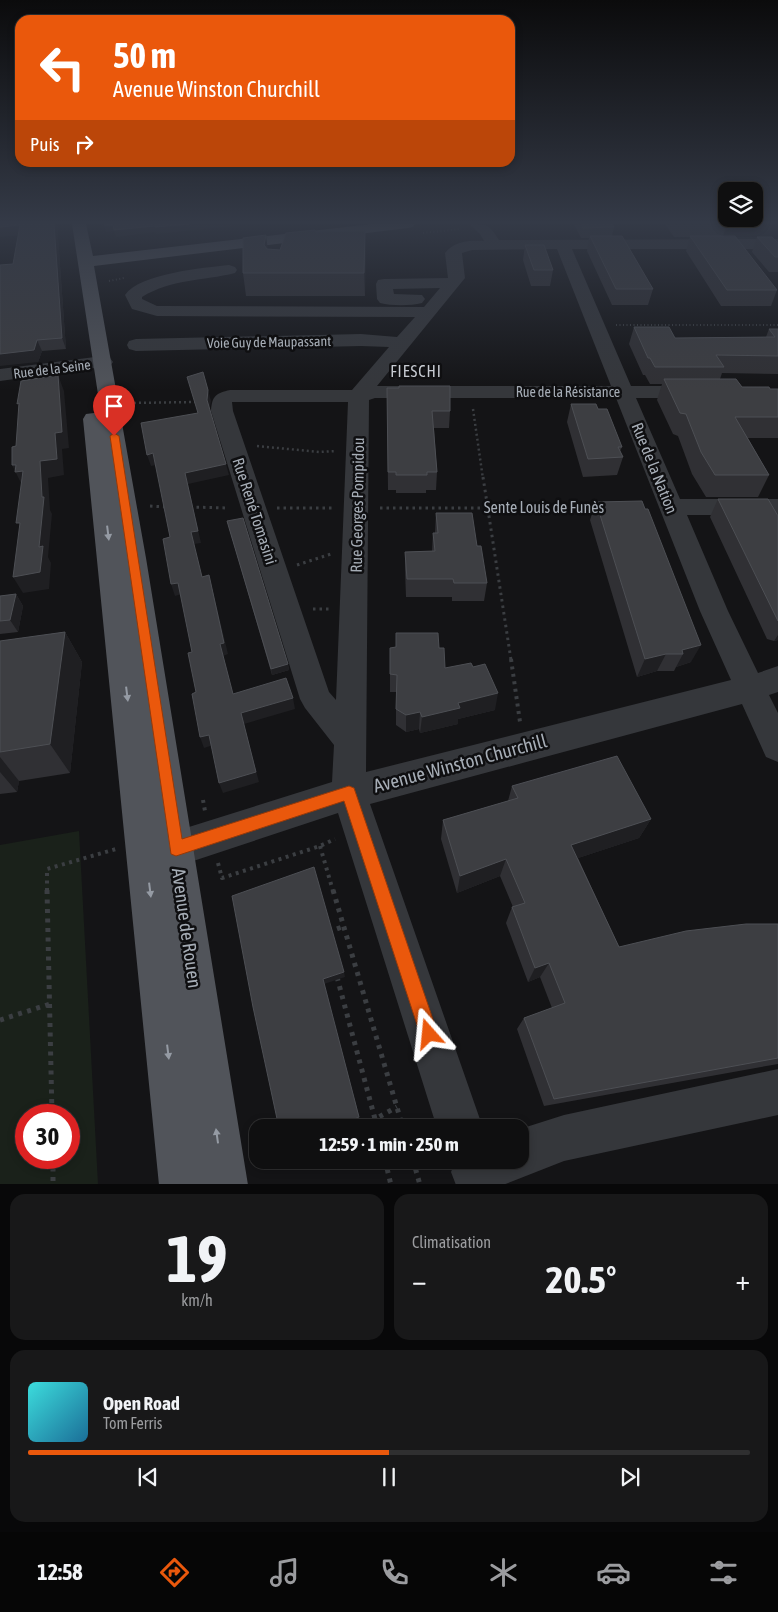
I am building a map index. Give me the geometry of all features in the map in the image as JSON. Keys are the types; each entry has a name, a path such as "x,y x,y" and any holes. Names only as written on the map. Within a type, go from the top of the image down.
{"main road":[{"name":"Avenue de Rouen","path":"87,279 100,357 93,396 94,426 124,573 161,853 224,1184"},
{"name":"Avenue de Rouen","path":"124,573 141,814 161,853 184,1184"}],"street":[{"path":"163,279 146,286 133,295 136,304 157,311 434,306"},
{"path":"358,396 456,279"},
{"name":"Rue de la Nation","path":"577,279 714,611 765,684 778,747"},
{"path":"434,306 386,299 384,284 452,283"},
{"name":"Voie Guy de Maupassant","path":"136,345 360,340 402,344"},
{"name":"Rue de la Seine","path":"0,375 100,357"},
{"name":"Rue de la Résistance","path":"358,396 375,392 720,392"},
{"name":"Rue René Tomasini","path":"351,742 316,699 260,508 222,411 222,399 234,396 358,396"},
{"name":"Rue Georges Pompidou","path":"349,793 359,419 358,396"},
{"path":"672,508 778,507"},
{"name":"Avenue Winston Churchill","path":"161,853 349,793 765,684"},
{"path":"349,793 457,1119"},
{"path":"529,1150 564,1138 778,1092"}],"path":[{"path":"596,325 778,326"},
{"path":"471,391 521,727 520,748"},
{"path":"129,403 202,402"},
{"path":"250,446 319,452 339,451"},
{"path":"150,506 168,506"},
{"path":"186,507 332,508"},
{"name":"Sente Louis de Funès","path":"370,508 598,508"},
{"path":"296,566 328,555"},
{"path":"52,1104 48,869 118,848 116,821 141,814"},
{"path":"320,846 400,1119"},
{"path":"328,942 326,933 345,926"},
{"path":"336,970 375,1119 397,1107"},
{"path":"0,1020 50,1004"},
{"path":"53,1169 53,1184"},
{"path":"387,1169 391,1184"},
{"path":"416,1169 420,1184"}],"shaded area":[{"path":"79,831 98,1184 0,1184 0,845"}],"building":[{"path":"0,279 58,279 62,338 37,340 34,350 0,354"},
{"path":"611,279 647,279 653,289 616,289"},
{"path":"720,279 769,279 777,290 727,290"},
{"path":"634,327 669,327 675,338 775,337 769,329 778,329 778,356 716,355 724,367 655,367 650,358 648,358"},
{"path":"203,372 208,390 207,400 226,464 185,473 198,531 191,532 202,577 209,575 224,643 220,644 233,694 286,678 293,698 241,713 256,772 219,783 209,735 200,737 192,694 196,692 188,653 192,652 178,583 171,584 163,539 170,537 153,453 147,455 141,423 198,413 187,377"},
{"path":"58,375 62,432 55,433 57,459 40,461 42,497 44,497 39,547 43,546 40,572 13,577 20,523 16,523 23,471 15,472 16,465 12,465 12,447 16,446 19,403 17,404 21,381"},
{"path":"664,379 736,379 742,387 778,389 778,417 735,417 769,475 715,475 701,452 686,414 680,413"},
{"path":"399,386 450,386 450,411 432,411 437,472 427,472 427,475 396,475 396,472 388,472 387,388 399,388"},
{"path":"571,404 596,404 598,409 607,409 622,447 618,447 623,457 588,459"},
{"path":"718,499 768,499 778,516 778,621"},
{"path":"642,501 645,509 648,509 701,645 682,650 683,654 666,654 645,659 596,502"},
{"path":"436,513 472,513 477,546 481,546 487,583 454,583 453,579 407,579 405,552 435,551 433,533 438,533"},
{"path":"243,518 288,664 271,669 227,521"},
{"path":"16,594 10,620 0,621 0,596"},
{"path":"65,632 50,744 0,752 0,641"},
{"path":"396,633 438,633 439,648 444,648 445,668 471,663 473,667 485,664 498,693 458,703 460,708 422,717 420,712 406,715 396,709 397,675 390,674 390,648 396,647"},
{"path":"617,756 651,819 571,845 619,947 686,931 746,924 778,924 778,1058 554,1099 524,1018 565,1003 549,963 535,968 512,907 525,903 506,859 460,876 443,820 518,798 512,786"},
{"path":"314,867 344,972 323,979 359,1117 354,1119 277,1119 232,896"}],"district":[{"name":"FIESCHI","path":"416,371"}],"route":[{"path":"114,436 176,848 349,793 429,1034"}]}
